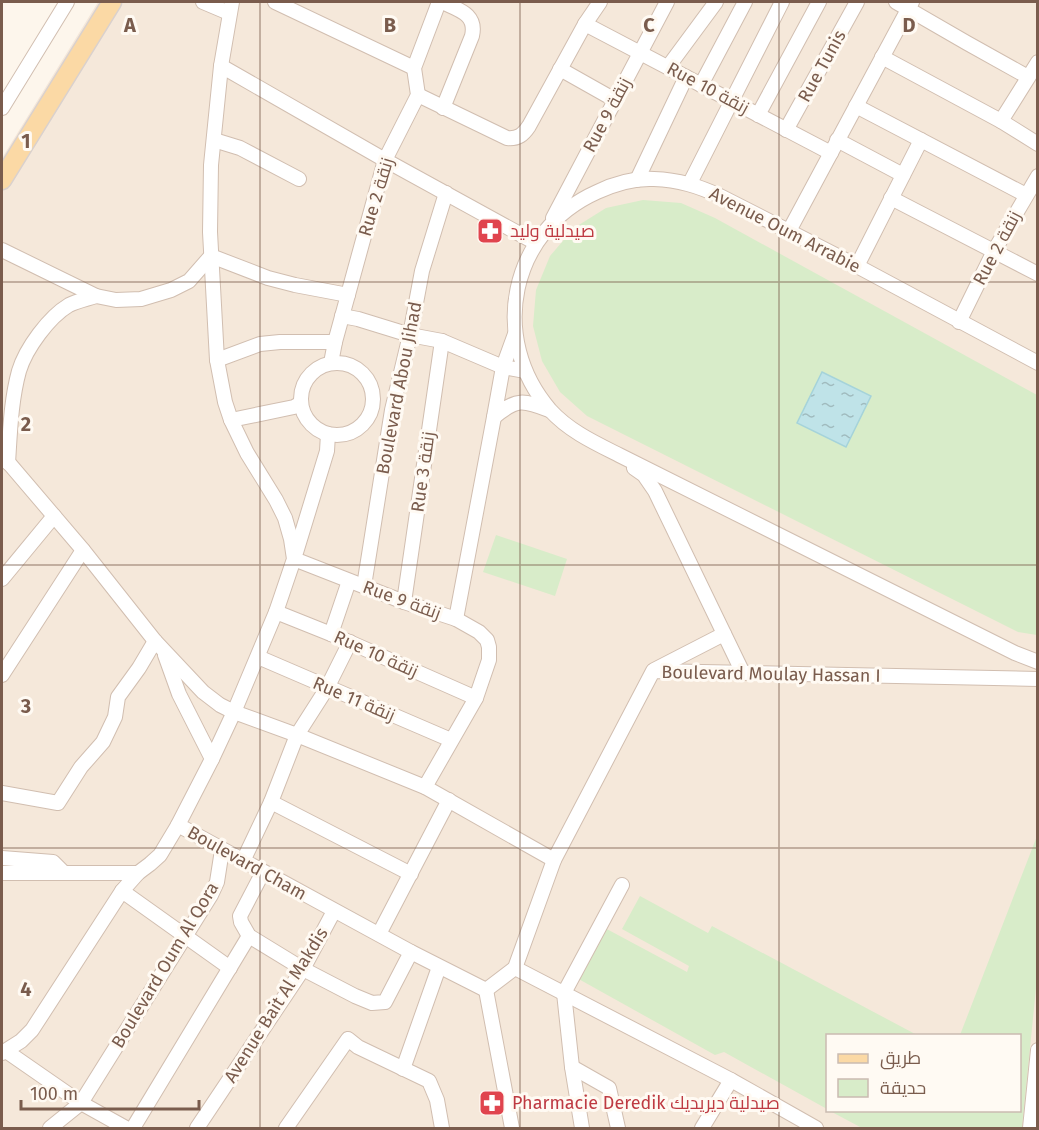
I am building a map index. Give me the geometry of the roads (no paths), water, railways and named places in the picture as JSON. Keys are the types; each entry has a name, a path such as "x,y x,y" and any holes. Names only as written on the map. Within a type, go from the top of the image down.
{"main road":[{"path":"2,180 112,2"}],"street":[{"path":"2,108 67,2"},
{"path":"203,2 230,7 221,66 211,187 210,232 217,360 231,420 247,453 285,518 294,559"},
{"path":"275,2 414,68"},
{"path":"443,108 474,28 464,12 441,2 414,68 418,95 443,108 507,138 514,139 520,137 529,126 585,24 600,2"},
{"name":"Rue 9 زنقة","path":"548,227 667,2"},
{"path":"668,68 716,2"},
{"path":"700,85 745,2"},
{"path":"690,183 782,2"},
{"path":"758,115 819,2"},
{"name":"Rue Tunis","path":"786,130 857,2"},
{"path":"789,231 882,57 905,4 967,43 1028,77"},
{"name":"Rue 10 زنقة","path":"585,24 786,130 903,175"},
{"path":"882,57 1038,144"},
{"path":"1001,122 1038,62"},
{"path":"221,66 535,245"},
{"path":"560,69 615,100"},
{"path":"637,180 686,77"},
{"name":"Rue 2 زنقة","path":"331,363 385,160 418,95"},
{"path":"856,105 1026,195"},
{"path":"214,140 240,148 299,179"},
{"path":"857,266 921,140"},
{"name":"Rue 2 زنقة","path":"959,322 994,251 1038,176"},
{"name":"Avenue Oum Arrabie","path":"515,332 518,288 524,267 535,245 548,227 584,197 606,187 629,181 652,179 690,183 720,196 1038,363"},
{"name":"Boulevard Abou Jihad","path":"364,586 392,410 422,272 446,193"},
{"path":"891,198 1038,274"},
{"path":"2,250 96,296 116,300 141,299 171,290 189,280 211,256"},
{"path":"211,256 277,280 348,295"},
{"path":"96,296 70,305 51,319 35,339 20,369 5,459 159,644 202,692 234,712 425,787 554,860"},
{"path":"342,316 442,341 503,366 525,371"},
{"path":"456,619 503,366 515,332"},
{"path":"515,332 525,371 538,394 568,427 587,439 1005,648 1038,662"},
{"name":"Rue 3 زنقة","path":"404,602 442,341"},
{"path":"217,360 260,344 335,342"},
{"path":"331,363 351,365 360,370 372,387 374,397 369,418 351,433 328,434 318,430 304,414 301,403 305,382 321,366 331,363"},
{"path":"494,417 507,406 519,402 532,404 552,412"},
{"path":"231,420 294,407 301,403"},
{"path":"373,407 392,410"},
{"name":"Boulevard Cham","path":"328,434 327,451 276,612 234,712 178,825 334,911 486,990"},
{"path":"619,455 644,475 655,491 743,673"},
{"path":"2,579 54,516"},
{"path":"2,675 83,550"},
{"name":"Rue 9 زنقة","path":"294,559 404,602 456,619 479,632 487,640 489,660 476,698"},
{"path":"331,634 349,581"},
{"name":"Rue 10 زنقة","path":"276,612 476,698"},
{"path":"653,671 724,634"},
{"path":"243,861 271,802 297,735 327,688 350,642"},
{"path":"159,644 178,694 212,759"},
{"path":"2,793 58,803 81,767 103,742 115,717 118,697 159,644"},
{"name":"Rue 11 زنقة","path":"258,657 451,740"},
{"name":"Boulevard Moulay Hassan I","path":"515,968 554,860 653,671 1038,679"},
{"path":"425,787 476,698"},
{"path":"379,934 449,800"},
{"path":"271,802 411,874"},
{"path":"126,1128 81,1103 4,1052 21,1041 32,1030 122,891 138,873 160,855 178,825"},
{"name":"Boulevard Oum Al Qora","path":"50,1128 81,1103 185,936 217,882 222,850"},
{"path":"2,858 53,862 64,873"},
{"path":"263,872 240,916 249,936 338,988 372,1003 385,1002 411,952"},
{"path":"2,873 138,873"},
{"path":"582,1128 572,1067 564,993 622,885"},
{"path":"122,891 230,968"},
{"name":"Avenue Bait Al Makdis","path":"197,1128 303,969 334,911"},
{"path":"133,1128 249,936"},
{"path":"403,1070 439,967"},
{"path":"512,1128 486,990 515,968 731,1080 816,1128"},
{"path":"286,1128 348,1039 358,1047 429,1081 437,1100 442,1128"},
{"path":"1030,1128 1038,1050"},
{"path":"572,1067 609,1088 618,1128"},
{"path":"702,1128 731,1080"}],"water":[{"path":"822,372 871,396 846,447 797,423"}],"place":[{"name":"صيدلية وليد","path":"490,231"},
{"name":"Pharmacie Deredik صيدلية ديريديك","path":"492,1103"}]}
